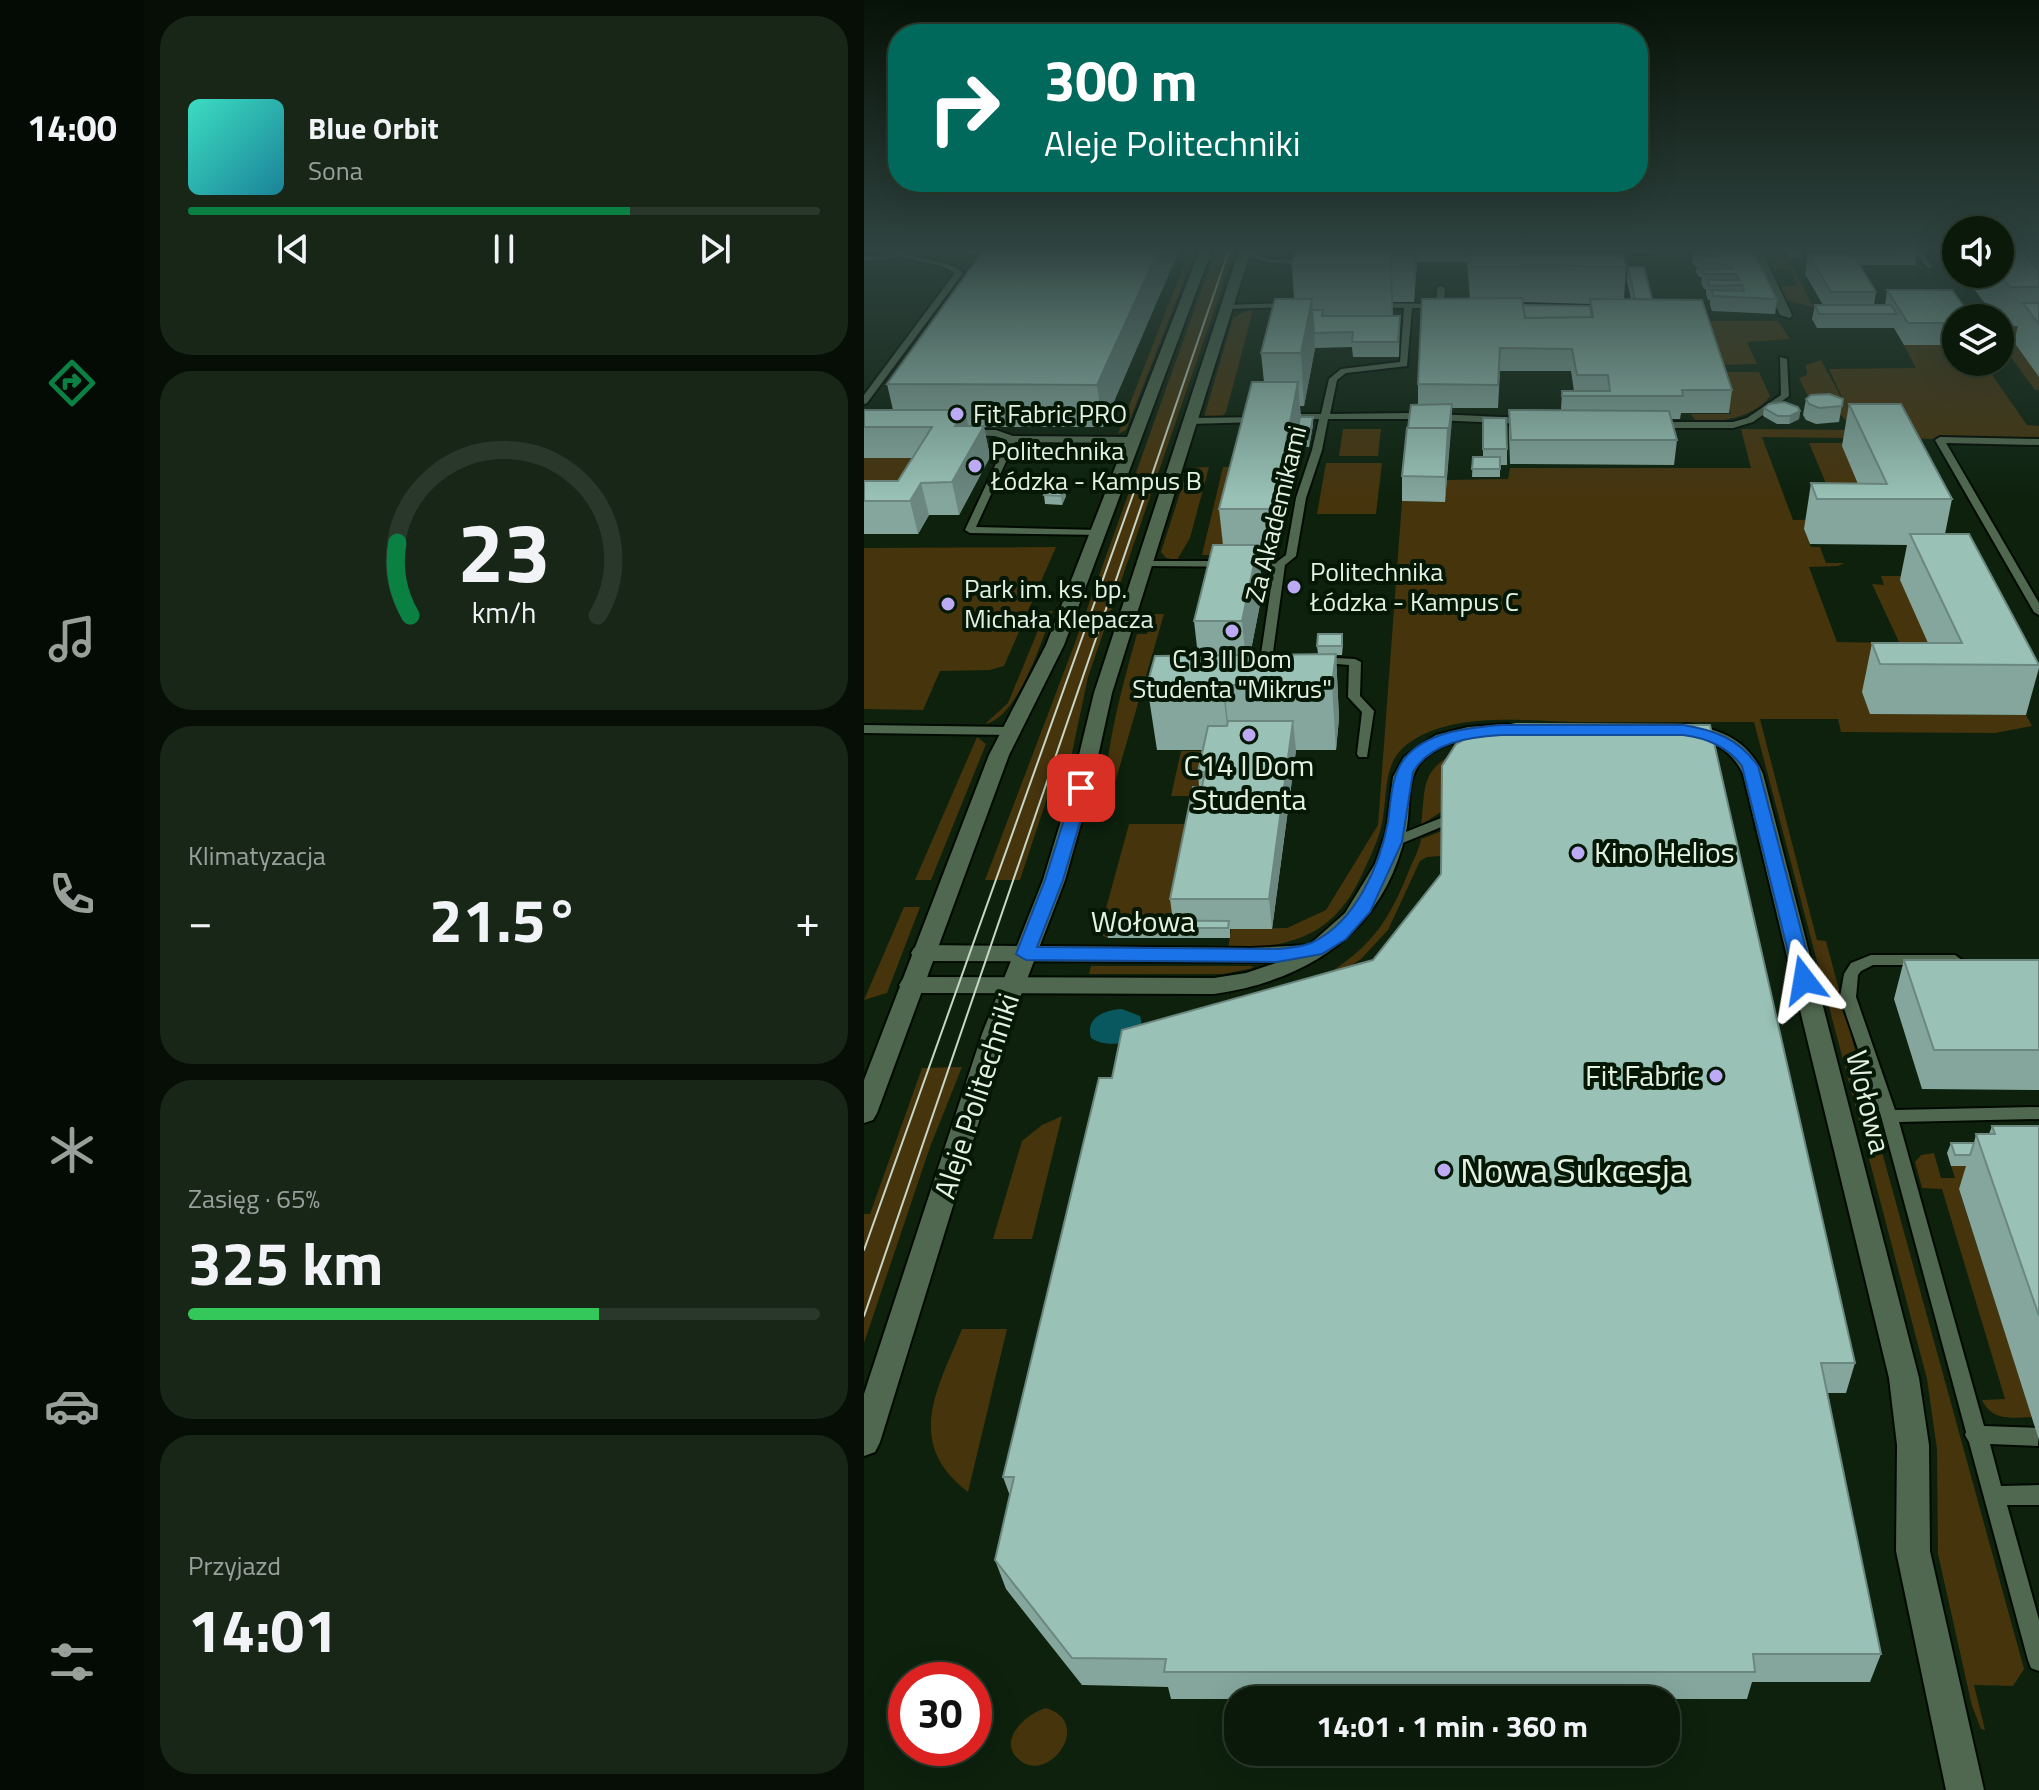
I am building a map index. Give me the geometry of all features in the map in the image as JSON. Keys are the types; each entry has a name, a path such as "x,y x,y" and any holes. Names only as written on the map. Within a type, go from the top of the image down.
{"main road":[{"path":"867,1099 999,755 1055,645 1175,331"},
{"name":"Aleje Politechniki","path":"864,1442 994,1034 1026,954 1071,824 1103,693 1218,331"},
{"name":"Wołowa","path":"911,985 1243,984 1268,977 1295,964 1340,934 1361,912 1393,842 1402,778 1412,759 1457,735 1529,730"},
{"name":"Wołowa","path":"1655,730 1695,731 1718,738 1743,754 1753,774 1904,1378 1913,1445 1913,1551 1965,1790"},
{"name":"Wołowa","path":"922,953 1264,956 1315,949"}],"lane":[{"path":"864,401 916,331"},
{"name":"Za Akademikami","path":"1363,754 1368,711 1354,697 1355,662 1350,659 1273,658 1267,654 1280,564 1291,556 1301,498 1317,450 1322,416 1332,394 1333,379 1340,372 1399,366 1406,361 1407,331"},
{"path":"1643,425 1733,425 1750,420 1785,396 1783,359"},
{"path":"1189,421 1322,416 1426,416 1533,421"},
{"path":"959,432 990,433 1012,439 1134,440"},
{"path":"1012,439 970,530 979,533 1098,533"},
{"path":"2039,442 1940,440 2039,612"},
{"path":"1143,564 1280,564"},
{"path":"864,729 1011,731"},
{"path":"1393,842 1441,822"},
{"path":"1978,960 1871,960 1856,967 1851,974 1848,997 1889,1116 2039,1660"},
{"path":"1889,1116 2039,1113"},
{"path":"1975,1435 2038,1437"},
{"path":"1993,1496 2039,1495"}],"shaded area":[{"path":"1158,331 1165,331 1126,430 1118,434"},
{"path":"1187,331 1207,331 1088,677 1065,786 1051,786 1020,880 985,880 1073,648"},
{"path":"1229,331 1248,331 1226,412 1221,418 1204,417"},
{"path":"1704,331 1784,331 1790,339 1747,342 1757,364 1716,365"},
{"path":"2014,331 2039,331 2039,390 2035,390 2014,361"},
{"path":"1904,345 1942,345 1942,376 1993,376 2027,425 2039,426 2039,440 1762,437 1793,520 1841,519 1809,443 1913,443 1879,529 1804,529 1811,547 1820,547 1826,563 1844,563 1809,567 1837,642 1892,643 1912,670 1872,584 1884,585 1881,576 1985,576 1901,580 1950,692 1870,714 2026,715 2032,726 1995,733 1841,732 1838,719 1760,719 1817,940 1826,941 1876,1129 1866,1129 1869,1140 1879,1141 2024,1669 2013,1686 1974,1685 1985,1730 1981,1729 1972,1706 1938,1554 1937,1449 1927,1379 1754,722 1497,720 1475,721 1434,730 1405,746 1392,763 1378,838 1353,892 1340,909 1311,933 1293,940 1228,949 1231,929 1287,928 1326,910 1378,825 1402,501 1445,502 1446,480 1508,479 1510,468 1751,468 1741,429 1852,430 1845,428 1847,422 1837,412 1814,409 1799,378 1807,375 1806,365 1821,360 1847,408 1829,369 1916,368"},
{"path":"1719,372 1759,372 1770,396 1746,414 1697,423 1691,414 1731,414"},
{"path":"1343,429 1381,429 1378,456 1339,456"},
{"path":"864,458 939,458 923,484 864,484"},
{"path":"1326,463 1382,463 1376,514 1317,514"},
{"path":"1209,467 1190,538 1177,560 1166,558 1161,552 1188,468"},
{"path":"1223,467 1243,467 1222,555 1202,555"},
{"name":"Park im. ks. bp. Michała Klepacza","path":"1056,547 1004,666 990,670 940,671 923,710 864,709 864,548"},
{"path":"1046,611 1053,611 1018,693 997,719 985,724 1008,703"},
{"path":"1153,614 1164,614 1103,824 1109,751 1118,704 1137,634 1147,634"},
{"path":"977,737 986,744 931,880 915,880"},
{"path":"1181,751 1211,751 1200,796 1171,796"},
{"path":"1458,751 1442,794 1441,812 1421,825 1430,773 1445,758"},
{"path":"1129,824 1194,824 1172,931 1110,931 1108,938 1099,934"},
{"path":"1442,831 1441,856 1420,861 1388,930 1361,959 1333,977 1328,974 1357,952 1377,931 1401,890 1421,839"},
{"path":"904,907 920,907 887,993 864,1000"},
{"path":"1091,966 1254,968 1223,974 1089,974"},
{"path":"962,1067 930,1147 864,1343 864,1214 870,1214 922,1068"},
{"path":"1062,1116 1032,1239 993,1239 1022,1141 1042,1125"},
{"path":"1934,1153 1941,1178 1955,1178 1951,1166 1984,1165 1959,1190 2032,1417 1997,1415 1982,1400 2005,1399 1942,1189 1922,1188 1915,1162 1921,1155"},
{"path":"962,1329 1007,1329 968,1492 948,1473 931,1435 936,1394"},
{"path":"1046,1708 1060,1715 1066,1725 1067,1736 1055,1757 1045,1764 1033,1766 1022,1762 1014,1754 1012,1738 1029,1716"}],"water":[{"path":"1122,1009 1140,1016 1139,1033 1116,1044 1091,1038 1091,1025 1098,1016"}],"building":[{"path":"926,331 1122,331 1097,385 887,384"},
{"path":"1267,331 1306,331 1301,353 1261,353"},
{"path":"1314,331 1399,331 1398,342 1352,342 1353,332 1314,333"},
{"path":"1421,331 1712,331 1732,390 1682,390 1683,396 1562,396 1562,391 1610,391 1608,375 1577,375 1572,349 1500,348 1498,385 1418,384"},
{"path":"1252,382 1298,382 1273,509 1219,509"},
{"path":"1829,394 1843,399 1842,406 1819,408 1809,404 1806,399 1811,395"},
{"path":"1784,402 1798,407 1800,411 1790,416 1778,416 1764,408 1769,404"},
{"path":"1452,404 1448,436 1448,428 1408,428 1411,405"},
{"path":"1849,404 1901,404 1952,499 1817,499 1811,483 1887,484"},
{"path":"864,410 965,410 955,426 984,426 952,482 921,483 910,501 864,501 864,481 898,481 932,427 864,427"},
{"path":"1509,410 1669,411 1677,440 1511,440"},
{"path":"1300,417 1313,417 1309,439 1296,439"},
{"path":"1483,418 1506,418 1507,449 1483,449"},
{"path":"1407,428 1448,428 1445,477 1402,476"},
{"path":"1473,457 1500,457 1500,469 1472,469"},
{"path":"1065,487 1061,496 1044,495 1047,488"},
{"path":"1910,534 1969,534 2039,665 1880,664 1872,643 1962,643"},
{"path":"1213,545 1258,545 1242,621 1194,621"},
{"path":"1318,634 1342,634 1342,646 1317,646"},
{"path":"1336,654 1332,685 1224,685 1223,690 1205,689 1206,685 1147,685 1155,656"},
{"path":"1228,721 1293,721 1269,899 1170,899 1193,787 1202,787 1205,772 1198,772 1208,726 1227,726"},
{"name":"Nowa Sukcesja","path":"1516,724 1710,725 1855,1363 1821,1363 1881,1654 1753,1654 1755,1672 1164,1672 1166,1659 1072,1658 995,1560 1014,1477 1003,1477 1099,1078 1112,1078 1122,1030 1373,960 1441,874 1442,766 1456,744 1480,731"},
{"path":"1108,920 1229,921 1228,928 1106,928"},
{"path":"1904,960 2039,960 2039,1050 1934,1050"},
{"path":"1992,1126 2039,1126 2039,1316 1976,1134 1995,1134"},
{"path":"1951,1143 1974,1143 1970,1155 1955,1155"}],"tram line":[{"path":"864,1316 1201,331"},
{"path":"864,1250 1134,492"}],"place":[{"name":"Fit Fabric PRO","path":"957,414"},
{"name":"Politechnika Łódzka - Kampus B","path":"975,466"},
{"name":"Politechnika Łódzka - Kampus C","path":"1294,587"},
{"name":"Park im. ks. bp. Michała Klepacza","path":"948,604"},
{"name":"C13 II Dom Studenta \"Mikrus\"","path":"1232,631"},
{"name":"C14 I Dom Studenta","path":"1249,735"},
{"name":"Kino Helios","path":"1578,853"},
{"name":"Fit Fabric","path":"1716,1076"},
{"name":"Nowa Sukcesja","path":"1444,1170"}],"route":[{"path":"1081,788 1054,880 1026,954 1277,956 1298,954 1331,941 1361,912 1393,842 1402,778 1412,759 1428,747 1446,738 1471,732 1501,730 1683,730 1706,733 1738,750 1750,766 1804,980"}]}
